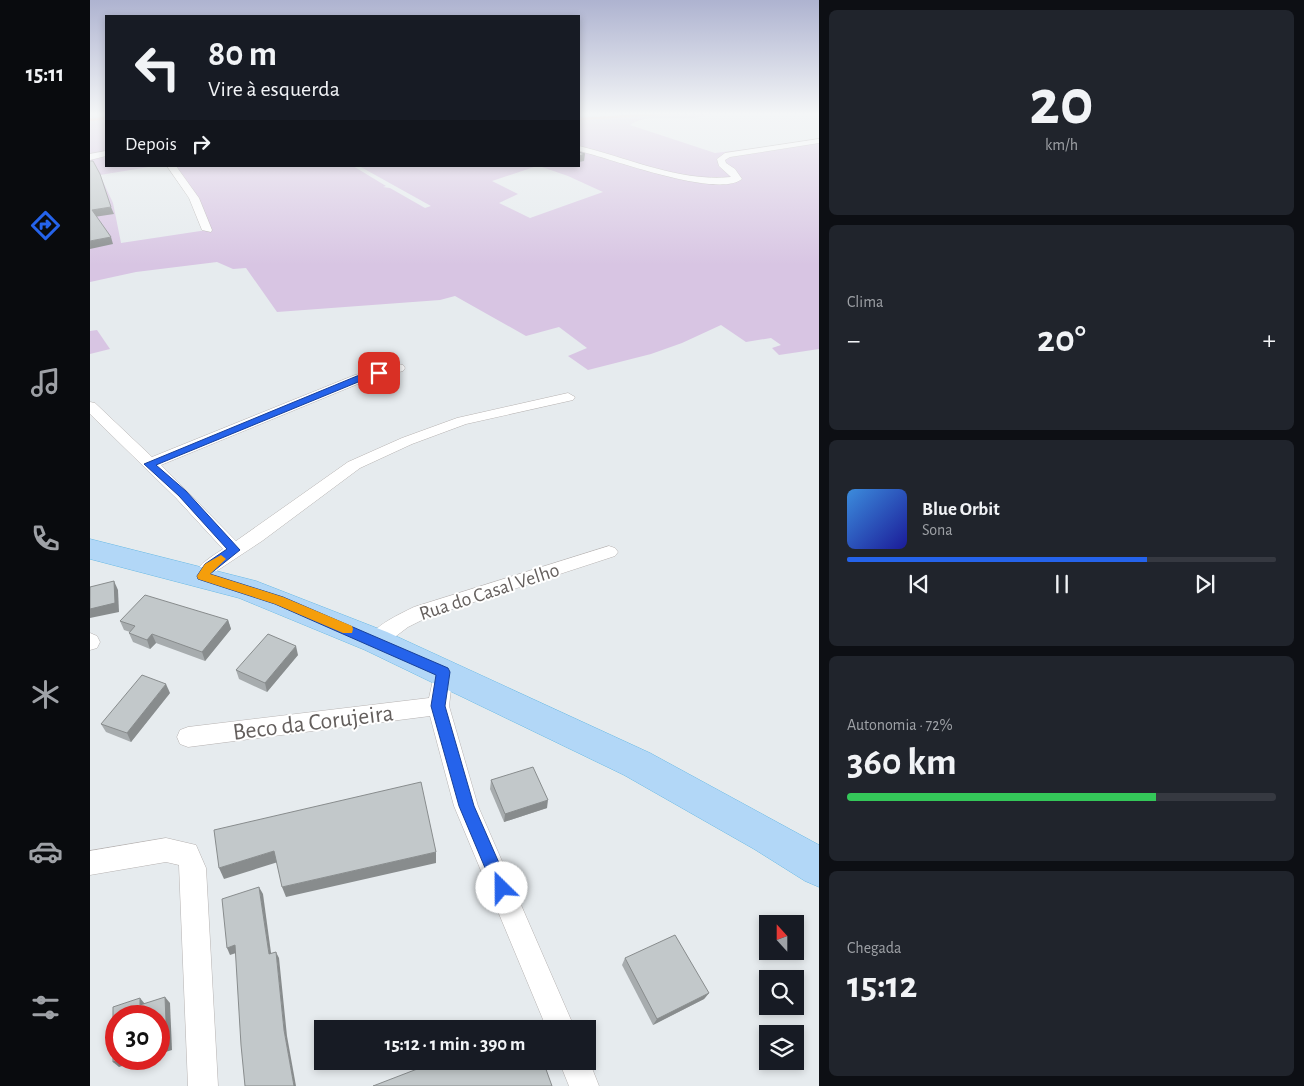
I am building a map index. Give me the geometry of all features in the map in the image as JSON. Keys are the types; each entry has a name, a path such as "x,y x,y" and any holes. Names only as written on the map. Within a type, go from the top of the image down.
{"main road":[{"path":"90,549 202,576 279,600 376,641 637,764 760,831 819,867"}],"street":[{"path":"635,164 689,178 714,182 737,179 732,171 722,164"},
{"path":"171,167 194,198 207,230"},
{"path":"149,464 360,378 398,368"},
{"path":"202,576 209,567 256,537 362,461 407,441 462,422 568,397"},
{"path":"90,406 182,494 234,550"},
{"name":"Rua do Casal Velho","path":"376,641 401,622 421,612 609,552"},
{"path":"443,672 438,706 466,806 556,1020"},
{"name":"Beco da Corujeira","path":"188,737 438,706"},
{"path":"90,863 166,850 187,854 193,868 203,1086"},
{"path":"578,1070 584,1086"}],"shaded area":[{"path":"90,164 105,164 105,167 149,167 100,175 113,203 121,243 207,230 174,167 355,167 386,186 383,187 390,188 425,208 431,206 361,167 534,167 492,181 518,194 499,203 530,218 603,192 568,176 542,167 580,167 580,164 635,164 690,178 637,164 819,164 819,349 779,355 772,348 781,345 771,338 746,342 721,325 682,343 651,354 588,370 568,356 587,348 559,327 526,336 455,296 440,300 277,312 246,268 233,269 217,262 136,272 90,282"},
{"path":"97,330 110,349 90,354 90,331"}],"building":[{"path":"90,164 94,164 100,174 111,207 92,210 111,237 90,241"},
{"path":"114,581 115,603 90,609 90,587"},
{"path":"145,595 228,620 202,652 152,634 147,640 129,633 135,626 120,621"},
{"path":"268,634 296,646 265,683 236,670"},
{"path":"142,675 166,684 127,733 101,724"},
{"path":"533,767 548,800 505,814 491,780"},
{"path":"421,782 436,852 282,887 274,851 219,868 214,830"},
{"path":"259,887 269,954 276,952 284,1030 294,1086 245,1086 235,945 227,948 222,899"},
{"path":"675,935 709,993 657,1019 625,958"},
{"path":"165,997 165,1005 140,1005"},
{"path":"140,998 140,1005 119,1005"},
{"path":"415,1070 546,1070 552,1086 373,1086"}],"slow traffic":[{"path":"221,559 209,567 202,576 279,600 347,629"}],"route":[{"path":"379,373 360,378 149,464 182,494 234,550 209,567 202,576 279,600 443,672 438,706 466,806 502,888"}]}
